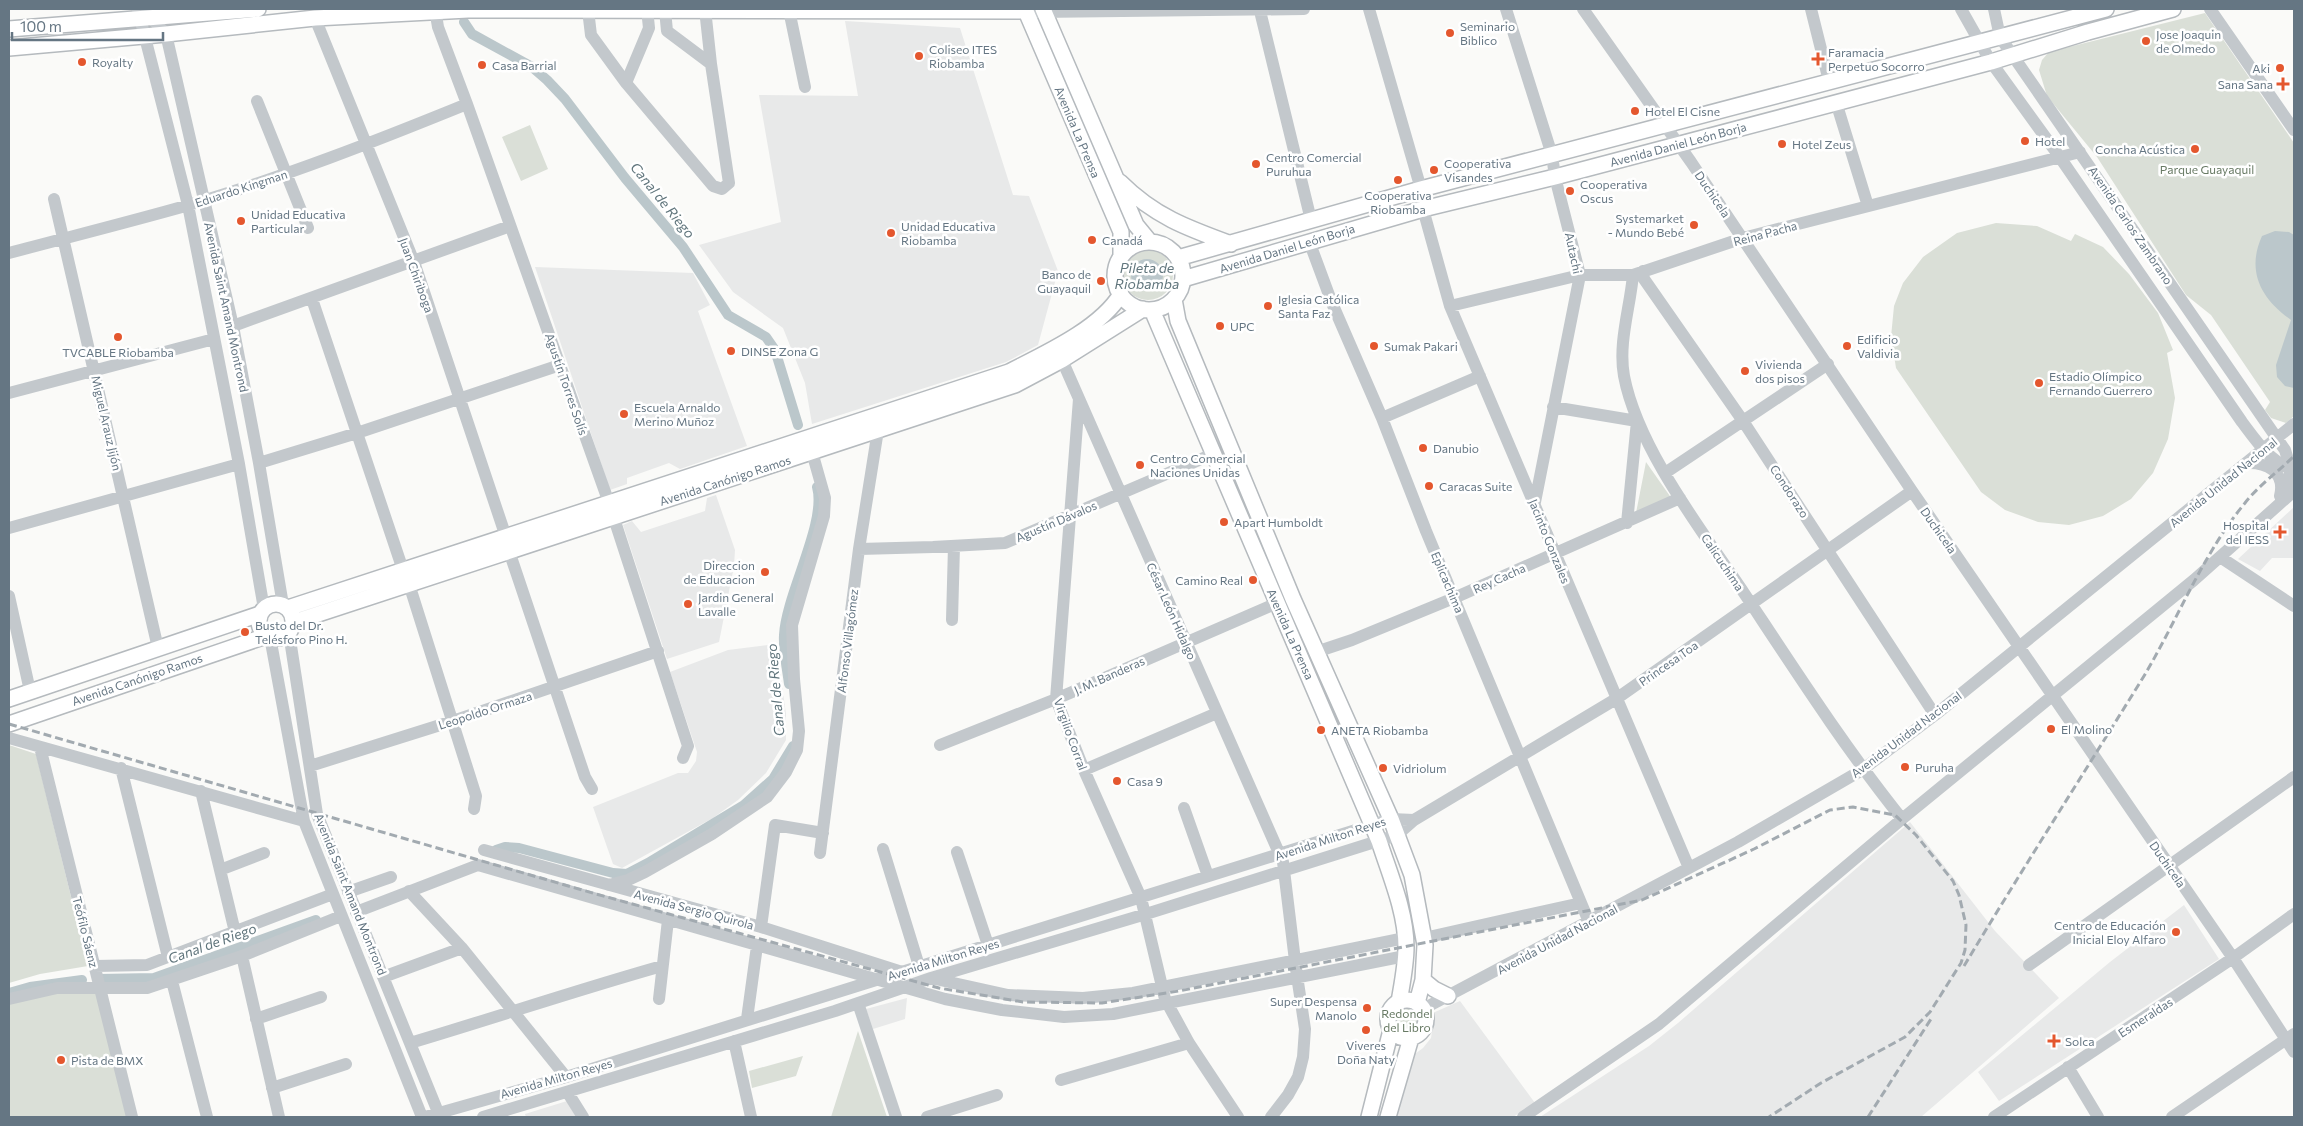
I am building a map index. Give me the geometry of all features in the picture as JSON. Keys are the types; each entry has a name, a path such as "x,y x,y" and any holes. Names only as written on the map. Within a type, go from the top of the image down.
{"main road":[{"path":"9,29 142,13 258,9"},
{"name":"Avenida Daniel León Borja","path":"1178,258 1421,188 1552,156 2106,9"},
{"name":"Avenida Daniel León Borja","path":"1183,279 1423,209 1555,177 1678,143 1991,62 2173,9"},
{"path":"9,48 315,18 435,10 1026,10"},
{"name":"Avenida La Prensa","path":"1026,10 1121,232 1121,257"},
{"name":"Avenida La Prensa","path":"1043,11 1136,225 1150,242"},
{"path":"1115,176 1139,200 1168,220 1231,244"},
{"path":"1150,242 1161,244 1170,249 1178,258 1182,268 1183,279 1180,290 1174,299 1164,307 1148,310 1127,302 1121,294 1115,276 1121,257 1133,246 1150,242"},
{"name":"Avenida Canónigo Ramos","path":"289,617 409,584 508,544 1009,372 1056,348 1103,316 1114,306 1121,294"},
{"name":"Avenida La Prensa","path":"1174,299 1178,321 1316,652 1391,819 1412,876 1424,938 1420,1006"},
{"name":"Avenida La Prensa","path":"1148,310 1213,454 1373,824 1396,895 1405,938 1400,1002"},
{"name":"Avenida Canónigo Ramos","path":"611,510 812,452 1015,385 1148,310"},
{"name":"Avenida Canónigo Ramos","path":"9,724 268,636 280,638 289,617 403,570 508,544"},
{"name":"Avenida Canónigo Ramos","path":"9,699 262,611 271,604 289,617"},
{"path":"262,611 259,626 268,636"},
{"path":"1423,980 1434,990 1448,996"},
{"path":"1369,1117 1391,1030 1388,1014 1400,1002 1412,1001 1420,1006 1425,1016 1422,1030 1411,1038 1404,1038 1391,1030"},
{"path":"1388,1117 1411,1038"}],"street":[{"path":"626,83 649,28 647,9"},
{"path":"588,10 591,35 626,83 713,186 722,189 729,183 711,64 705,9"},
{"path":"805,87 796,10 806,9"},
{"path":"1026,10 1260,11 1304,9"},
{"path":"1369,9 1421,188"},
{"name":"Autachi","path":"1506,9 1552,156 1555,177 1580,275 1552,407 1535,502"},
{"name":"Duchicela","path":"1583,9 1678,143 1912,491 2233,958 2290,1037 2294,1052"},
{"path":"1810,9 1829,81"},
{"name":"Avenida Carlos Zambrano","path":"1961,9 1991,62 2059,156 2262,450 2275,461 2292,470"},
{"name":"Avenida Carlos Zambrano","path":"1994,9 2000,37 2278,438 2286,450 2292,470"},
{"path":"2210,9 2294,130"},
{"name":"Agustín Torres Solís","path":"435,10 438,27 560,365 658,650 688,746 683,758"},
{"path":"665,10 667,31 711,64"},
{"path":"1260,11 1311,220"},
{"path":"142,13 166,34"},
{"name":"Avenida Saint Amand Montrond","path":"142,13 145,36 188,205 239,464 262,611"},
{"name":"Juan Chiriboga","path":"315,18 414,262 585,777 592,789"},
{"name":"Avenida Saint Amand Montrond","path":"166,34 233,326 289,617 317,814 439,1115"},
{"path":"257,100 308,228"},
{"path":"1836,102 1868,206"},
{"name":"Eduardo Kingman","path":"9,253 188,205 286,174 366,145 467,104"},
{"name":"Reina Pacha","path":"1450,306 1580,275 1638,273 1743,238 2080,152"},
{"name":"Miguel Arauz Jijón","path":"54,199 158,648"},
{"name":"Jacinto Gonzales","path":"1423,209 1450,306 1535,502 1554,553 1616,699 1690,868"},
{"path":"233,326 510,226"},
{"name":"Eplicachima","path":"1309,241 1332,303 1382,418 1454,598 1589,922"},
{"name":"Calicuchima","path":"1638,273 1623,338 1624,375 1637,421 1680,498 1862,770 1902,819"},
{"name":"Condorazo","path":"1638,273 1743,421 1935,715"},
{"path":"312,299 403,570"},
{"path":"9,393 214,339"},
{"name":"César León Hidalgo","path":"1062,360 1283,862 1295,961 1306,1029 1303,1057 1298,1077 1288,1095 1271,1117"},
{"path":"1665,472 1828,364"},
{"path":"259,463 357,433 560,365"},
{"path":"1382,418 1480,376"},
{"name":"Virgilio Corral","path":"1079,396 1056,699 1084,770 1141,898 1165,997 1189,1043 1238,1117"},
{"path":"1552,407 1637,421 1627,523"},
{"path":"2294,425 2290,436 2294,450"},
{"name":"Avenida Unidad Nacional","path":"1420,1006 1448,996 1589,922 1690,868 1862,770 1935,715 2294,425"},
{"name":"Alfonso Villagómez","path":"820,853 859,549 878,430"},
{"path":"609,886 645,872 704,839 768,797 786,772 797,750 799,731 794,679 792,625 824,516 824,498 812,452"},
{"name":"Agustín Dávalos","path":"859,549 1005,543 1213,454"},
{"path":"2246,463 2262,464 2272,468 2280,477 2282,487 2280,498 2272,511"},
{"path":"9,528 239,464"},
{"path":"2272,511 2288,488 2292,470"},
{"name":"Princesa Toa","path":"1414,820 1616,699 1912,491"},
{"path":"1523,1117 1659,1024 1902,819 2220,557 2294,491"},
{"name":"Rey Cacha","path":"1316,652 1352,640 1454,598 1680,498"},
{"path":"952,620 954,546"},
{"path":"2220,557 2294,606"},
{"path":"409,584 476,796 474,809"},
{"path":"9,596 30,691"},
{"name":"J. M. Banderas","path":"940,745 1056,699 1185,641 1277,603"},
{"name":"Avenida Saint Amand Montrond","path":"268,636 304,821 424,1117"},
{"name":"Leopoldo Ormaza","path":"310,766 555,687 658,650"},
{"path":"1084,770 1217,713"},
{"path":"9,738 304,821"},
{"name":"Teófilo Sáenz","path":"40,747 132,1117"},
{"path":"121,768 168,957"},
{"path":"2029,964 2294,777"},
{"path":"200,791 234,932"},
{"path":"1184,808 1208,876"},
{"name":"Avenida Milton Reyes","path":"483,1117 568,1093 858,1003 931,978 1146,914 1283,862 1373,824 1391,819 1414,820"},
{"name":"Avenida Milton Reyes","path":"424,1117 439,1115 566,1077 746,1019 903,972 1208,876 1379,841 1397,835 1414,820"},
{"path":"761,927 775,825 823,833"},
{"path":"882,849 919,966"},
{"name":"Avenida Sergio Quirola","path":"484,850 761,927 903,972 1008,995 1083,998 1133,993 1165,997"},
{"path":"957,852 988,945"},
{"path":"220,870 264,853"},
{"name":"Avenida Sergio Quirola","path":"409,891 478,865 903,988 945,999 1002,1010 1064,1017 1113,1014 1165,997"},
{"path":"348,892 391,877"},
{"path":"356,912 409,891 462,948 566,1077"},
{"path":"95,966 147,965 333,894"},
{"path":"1424,938 1581,903"},
{"name":"Esmeraldas","path":"1994,1117 2233,958 2294,914"},
{"path":"9,999 57,988 100,986 147,988 242,956 341,916"},
{"path":"659,999 668,920"},
{"path":"1165,997 1295,961 1405,938"},
{"path":"746,1019 757,946"},
{"path":"383,976 462,948"},
{"path":"242,956 279,1117"},
{"path":"1165,997 1298,978 1405,956"},
{"path":"410,1044 515,1012 576,990 662,966"},
{"path":"172,981 207,1117"},
{"path":"256,1019 321,997"},
{"path":"858,1003 896,1117"},
{"path":"2172,1117 2290,1037"},
{"path":"734,1041 751,1117"},
{"path":"1061,1080 1189,1043"},
{"path":"272,1088 346,1064"},
{"path":"2068,1067 2098,1117"},
{"path":"568,1093 583,1117"},
{"path":"928,1117 997,1096"}],"shaded area":[{"name":"Unidad Educativa Riobamba","path":"845,21 960,28 1013,195 1029,196 1058,271 1038,345 1006,362 812,424 805,383 783,328 733,292 699,245 781,222 759,95 858,96"},
{"path":"535,267 693,273 710,305 698,311 747,446 680,469 669,463 627,478 627,484 610,490"},
{"name":"Jardin General Lavalle","path":"716,495 735,550 734,566 719,642 667,659 623,525 632,521 641,532 705,511 707,498"},
{"name":"Hospital del IESS","path":"2294,507 2294,558 2272,558 2260,571 2238,559"},
{"path":"776,644 786,714 786,740 766,773 738,800 713,818 622,868 613,864 593,807 678,773 688,773 696,761 697,752 670,672 728,650"},
{"path":"1910,822 1995,931 2059,998 1921,1117 1540,1117 1649,1046 1678,1023"},
{"path":"2184,905 2219,959 1999,1101 1978,1072 2110,962"},
{"path":"907,998 905,1019 873,1029 866,1009"},
{"path":"1460,1001 1535,1103 1513,1117 1397,1117 1412,1056 1423,1048 1431,1038 1435,1012"},
{"path":"567,1101 576,1117 526,1117 525,1114"}],"green space":[{"name":"Parque Guayaquil","path":"2205,13 2294,143 2294,416 2286,423 2271,418 2265,410 2270,402 2211,315 2186,295 2097,157 2047,96 2039,70 2042,60 2049,52"},
{"path":"530,125 548,169 521,181 502,137"},
{"name":"Estadio Olímpico Fernando Guerrero","path":"1996,223 2037,226 2071,241 2075,234 2103,247 2129,274 2158,313 2173,350 2167,353 2175,398 2168,439 2153,473 2131,499 2103,516 2069,525 2038,522 2005,510 1981,492 1896,368 1891,337 1894,306 1903,283 1923,257 1957,233"},
{"path":"1148,250 1162,254 1169,261 1173,275 1169,289 1162,296 1148,300 1134,296 1127,289 1123,275 1127,261 1134,254"},
{"path":"1646,462 1672,499 1636,513"},
{"path":"9,745 36,754 88,966 40,974 9,983"},
{"name":"Pista de BMX","path":"96,991 128,1117 9,1117 9,1003 57,992"},
{"name":"Redondel del Libro","path":"1406,1004 1412,1005 1417,1009 1421,1014 1421,1026 1417,1031 1412,1035 1406,1036 1400,1035 1395,1031 1391,1026 1390,1020 1391,1014 1395,1009 1400,1005"},
{"path":"858,1031 887,1117 831,1117"},
{"path":"803,1056 796,1076 752,1088 749,1071"}],"water":[{"path":"2275,231 2289,232 2294,235 2294,388 2285,386 2277,377 2276,365 2291,320 2280,312 2264,293 2256,272 2257,249 2262,236"},
{"name":"Pileta de Riobamba","path":"1147,259 1159,263 1163,275 1159,287 1147,291 1135,287 1131,275 1135,263"}],"waterway":[{"name":"Canal de Riego","path":"464,22 472,34 532,67 547,80 565,99 625,178 683,247 728,315 766,337 775,350 798,425"},
{"name":"Canal de Riego","path":"789,684 784,635 786,618 816,520 819,502 817,487"},
{"name":"Canal de Riego","path":"496,850 505,847 519,848 613,873 627,874 744,805 773,779 793,746"},
{"name":"Canal de Riego","path":"99,979 154,978 316,920"},
{"name":"Canal de Riego","path":"9,993 30,987 82,980"}],"railway":[{"path":"1964,966 2144,676 2216,544 2250,496 2294,456"},
{"path":"9,724 596,894 939,988 1023,1002 1102,1003 1179,991 1642,900 1754,849 1830,810 1853,807 1895,815 1916,835 1953,881 1959,895 1966,925 1965,950 1961,963 1930,1012 1905,1037 1821,1083 1769,1117"},
{"path":"1868,1117 1931,1019"}],"place":[{"name":"Seminario Biblico","path":"1450,33"},
{"name":"Jose Joaquin de Olmedo","path":"2146,41"},
{"name":"Coliseo ITES Riobamba","path":"919,56"},
{"name":"Faramacia Perpetuo Socorro","path":"1818,59"},
{"name":"Royalty","path":"82,62"},
{"name":"Casa Barrial","path":"482,65"},
{"name":"Aki","path":"2280,68"},
{"name":"Sana Sana","path":"2283,84"},
{"name":"Hotel El Cisne","path":"1635,111"},
{"name":"Hotel","path":"2025,141"},
{"name":"Hotel Zeus","path":"1782,144"},
{"name":"Concha Acústica","path":"2195,149"},
{"name":"Centro Comercial Puruhua","path":"1256,164"},
{"name":"Cooperativa Visandes","path":"1434,170"},
{"name":"Cooperativa Riobamba","path":"1398,180"},
{"name":"Cooperativa Oscus","path":"1570,191"},
{"name":"Unidad Educativa Particular","path":"241,221"},
{"name":"Systemarket - Mundo Bebé","path":"1694,225"},
{"name":"Unidad Educativa Riobamba","path":"891,233"},
{"name":"Canadá","path":"1092,240"},
{"name":"Banco de Guayaquil","path":"1101,281"},
{"name":"Iglesia Católica Santa Faz","path":"1268,306"},
{"name":"UPC","path":"1220,326"},
{"name":"TVCABLE Riobamba","path":"118,337"},
{"name":"Sumak Pakari","path":"1374,346"},
{"name":"Edificio Valdivia","path":"1847,346"},
{"name":"DINSE Zona G","path":"731,351"},
{"name":"Vivienda dos pisos","path":"1745,371"},
{"name":"Estadio Olímpico Fernando Guerrero","path":"2039,383"},
{"name":"Escuela Arnaldo Merino Muñoz","path":"624,414"},
{"name":"Danubio","path":"1423,448"},
{"name":"Centro Comercial Naciones Unidas","path":"1140,465"},
{"name":"Caracas Suite","path":"1429,486"},
{"name":"Apart Humboldt","path":"1224,522"},
{"name":"Hospital del IESS","path":"2280,532"},
{"name":"Direccion de Educacion","path":"765,572"},
{"name":"Camino Real","path":"1253,580"},
{"name":"Jardin General Lavalle","path":"688,604"},
{"name":"Busto del Dr. Telésforo Pino H.","path":"245,632"},
{"name":"El Molino","path":"2051,729"},
{"name":"ANETA Riobamba","path":"1321,730"},
{"name":"Puruha","path":"1905,767"},
{"name":"Vidriolum","path":"1383,768"},
{"name":"Casa 9","path":"1117,781"},
{"name":"Centro de Educación Inicial Eloy Alfaro","path":"2176,932"},
{"name":"Super Despensa Manolo","path":"1367,1008"},
{"name":"Viveres Doña Naty","path":"1366,1030"},
{"name":"Solca","path":"2054,1041"},
{"name":"Pista de BMX","path":"61,1060"}]}
